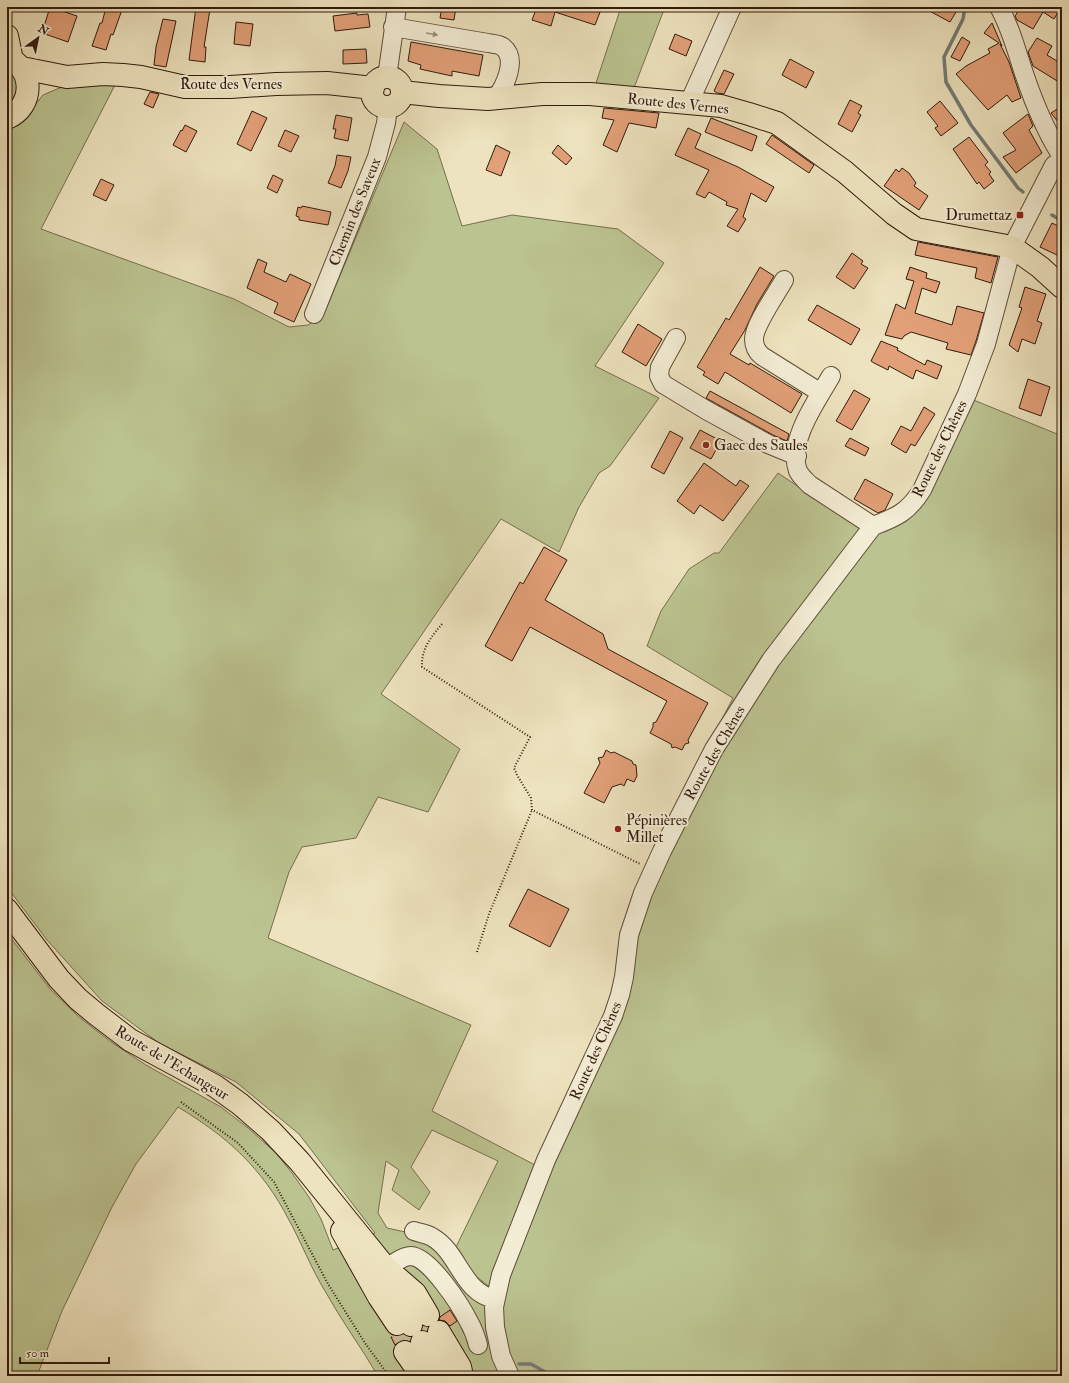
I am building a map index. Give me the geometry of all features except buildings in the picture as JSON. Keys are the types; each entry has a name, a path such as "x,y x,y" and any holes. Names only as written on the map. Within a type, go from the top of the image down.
{"main road":[{"path":"7,36 14,62 27,78 29,88 27,99 18,112 7,118"},
{"name":"Route des Vernes","path":"14,62 67,78"},
{"name":"Route des Vernes","path":"27,99 67,78 103,74 141,77 185,87 230,87 327,83 439,96 492,98 521,101 591,100 607,97 721,106 777,123 845,172 894,214 916,229 1012,247"},
{"path":"1012,247 1040,267 1062,288"},
{"name":"Route de l'Echangeur","path":"7,910 59,979 96,1014 130,1040 206,1081 240,1104 271,1131 311,1174 375,1280 416,1333"},
{"path":"375,1280 416,1293 416,1333 422,1376"},
{"path":"416,1333 427,1376"},
{"path":"416,1333 442,1376"},
{"path":"416,1333 453,1376"},
{"path":"416,1333 460,1367 462,1376"}],"street":[{"name":"Chemin des Saveux","path":"314,314 377,157 386,123 387,91 393,27 397,7"},
{"path":"689,103 732,7"},
{"path":"999,7 1013,36 1022,68 1059,163"},
{"path":"393,27 488,42 502,46 508,55 509,69 506,82 492,98"},
{"name":"Route des Chênes","path":"510,1376 501,1356 495,1327 495,1299 501,1276 546,1160 613,1016 624,977 629,935 643,893 653,870 714,748 771,660 873,526 897,517 914,502 922,490 967,394 986,344 1012,247 1040,193 1059,163"},
{"path":"784,280 756,329 754,340 756,349 762,356 821,393"},
{"path":"676,338 660,367 660,376 663,384 762,441 782,451 797,456"},
{"path":"832,376 803,425 798,445 798,471 802,478 810,485 873,526"},
{"path":"414,1231 431,1236 438,1241 449,1253 473,1288 485,1297 495,1299"},
{"path":"375,1280 402,1258 410,1256 422,1261 437,1275 456,1300 470,1322 478,1345"}],"path":[{"path":"442,624 429,639 422,658 422,667 530,737 514,768 516,775 531,798 532,810 489,914 477,952"},
{"path":"532,810 653,870"},
{"path":"181,1102 238,1142 274,1182 328,1284 365,1343 389,1376"}],"green space":[{"path":"621,7 665,7 632,93 596,83"},
{"path":"7,70 14,78 17,88 14,97 7,105"},
{"path":"116,83 41,229 234,299 289,327 308,325 324,314 404,122 437,149 462,226 512,215 618,229 664,263 595,366 659,398 610,466 599,473 579,507 559,552 501,519 381,694 460,749 428,812 378,797 356,838 302,847 289,872 268,938 471,1025 432,1111 535,1165 616,993 655,848 733,698 647,646 661,611 689,569 714,553 719,553 778,473 853,523 915,511 971,399 1062,436 1062,1376 378,1376 315,1274 279,1201 255,1169 242,1155 213,1130 178,1107 136,1164 112,1207 62,1311 37,1376 7,1376 7,933 51,990 79,1017 111,1042 146,1065 221,1107 248,1128 276,1153 309,1197 321,1219 333,1250 375,1233 299,1134 236,1082 159,1043 102,1001 47,940 7,887 7,128 30,111 43,95 69,84","holes":["432,1130 498,1161 456,1247 473,1274 491,1288 467,1288 438,1248 410,1233 387,1228 378,1213 386,1161 399,1170 392,1190 419,1210 430,1192 411,1167"]}],"waterway":[{"path":"965,7 963,19 944,57 946,82 971,125 1018,188 1023,192"},
{"path":"1052,215 1062,221"},
{"path":"519,1364 531,1364 552,1376"}],"tunnel":[{"path":"421,1319 432,1336"},
{"path":"401,1330 412,1348"}],"place":[{"name":"Drumettaz","path":"1020,215"},
{"name":"Gaec des Saules","path":"706,445"},
{"name":"Pépinières Millet","path":"618,829"}]}
